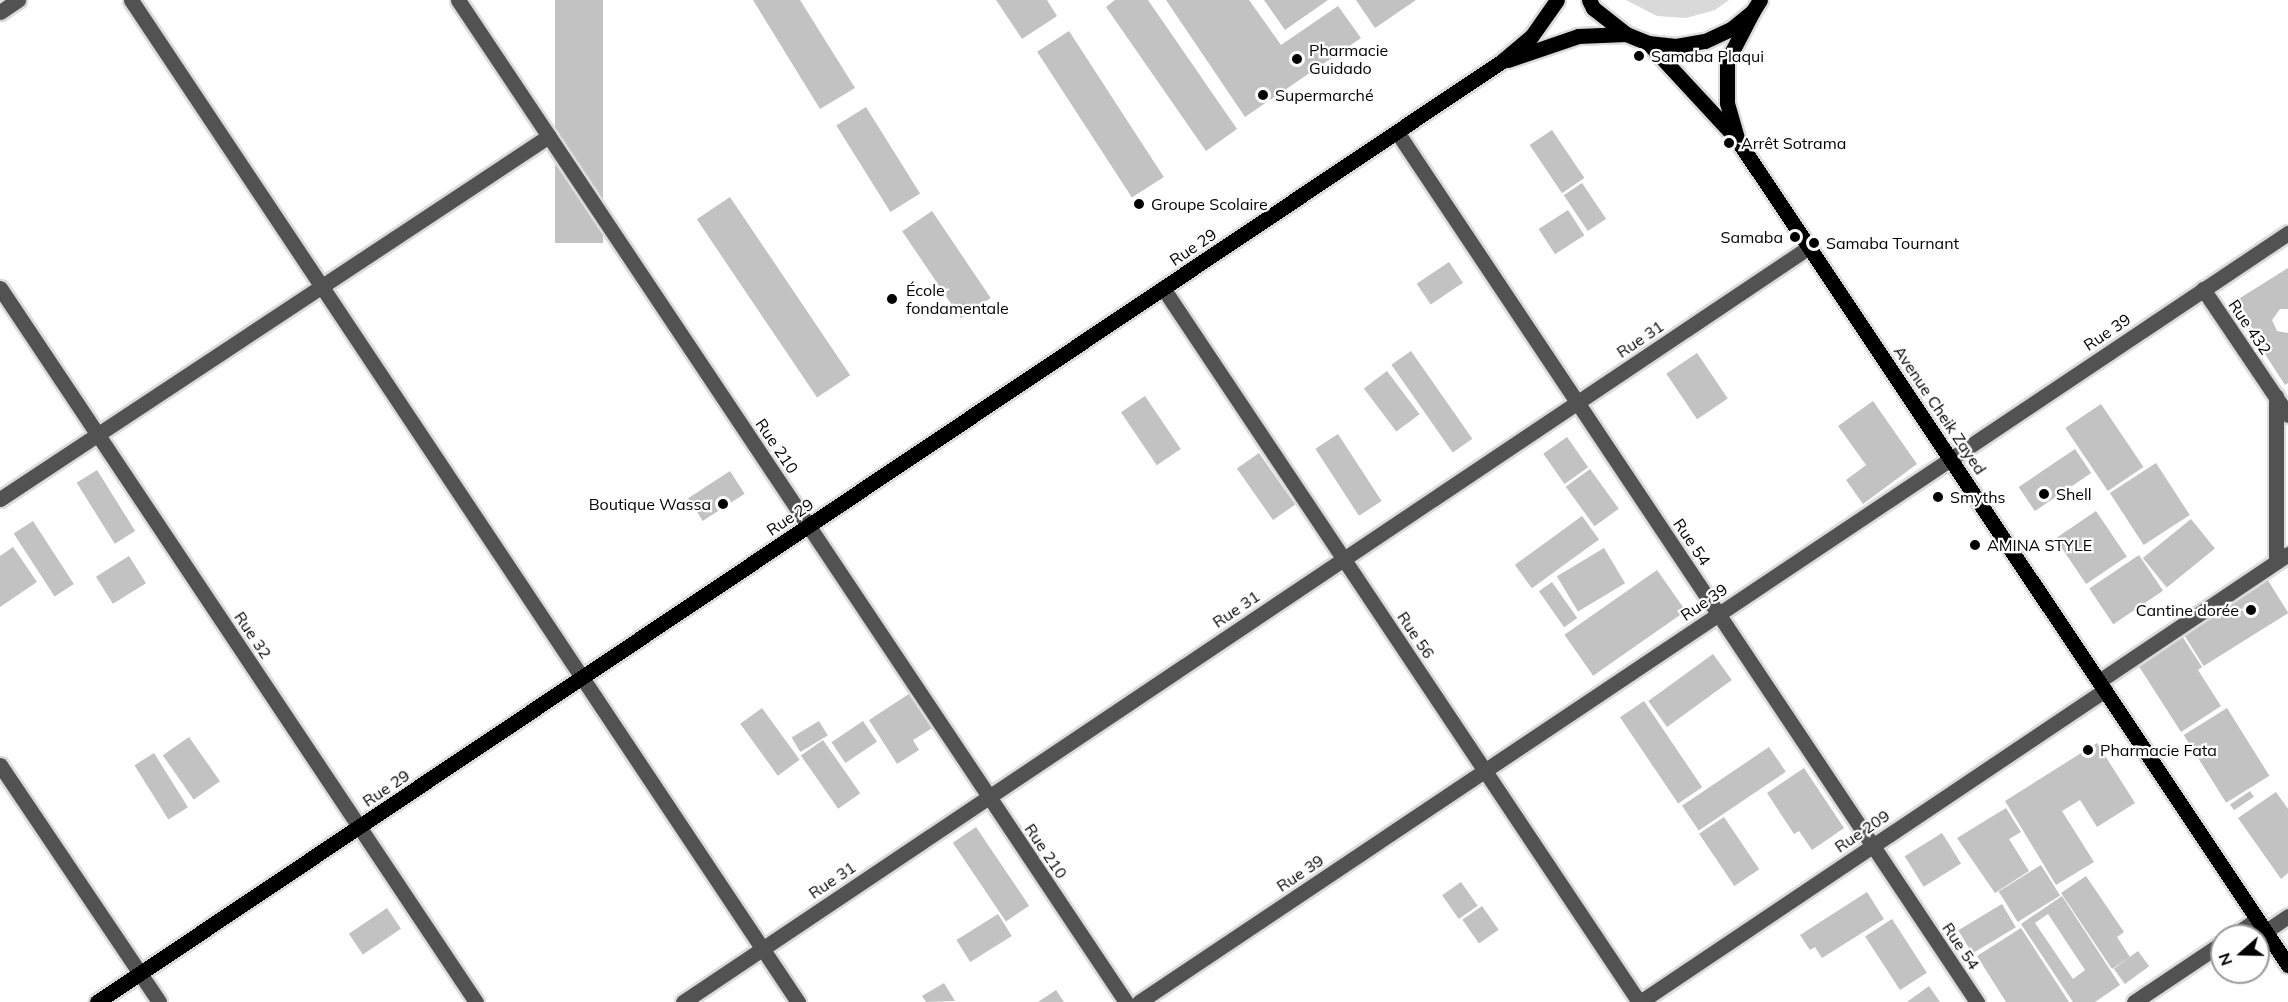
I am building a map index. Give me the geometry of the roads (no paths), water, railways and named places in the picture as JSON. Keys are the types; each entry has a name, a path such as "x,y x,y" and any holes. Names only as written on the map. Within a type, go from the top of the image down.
{"main road":[{"name":"Rue 29","path":"97,1002 1502,61 1531,37 1557,0"},
{"path":"1589,0 1593,8 1626,34 1648,43 1677,46 1705,41 1731,29 1757,5"},
{"name":"Avenue Cheik Zayed","path":"1757,5 1727,61 1727,103 1738,141 2261,924"},
{"name":"Rue 29","path":"1502,61 1578,36 1626,34"},
{"path":"1648,43 1738,141"},
{"name":"Avenue Cheik Zayed","path":"2270,937 2288,965"}],"street":[{"path":"0,12 18,0"},
{"path":"131,0 798,1002"},
{"name":"Rue 210","path":"458,0 1126,1002"},
{"name":"Rue 54","path":"1397,132 1977,1002"},
{"path":"0,499 549,136"},
{"name":"Rue 39","path":"1139,1002 2288,232"},
{"name":"Rue 31","path":"683,1002 1809,247"},
{"name":"Rue 32","path":"0,288 476,1002"},
{"name":"Rue 56","path":"1163,288 1639,1002"},
{"name":"Rue 432","path":"2203,289 2288,415"},
{"path":"2276,396 2282,558"},
{"name":"Rue 209","path":"1639,1002 1873,846 2282,558"},
{"path":"0,765 159,1002"},
{"path":"2265,924 2288,916"},
{"path":"2134,1002 2210,951"}],"place":[{"name":"Samaba Plaqui","path":"1639,56"},
{"name":"Pharmacie Guidado","path":"1297,59"},
{"name":"Supermarché","path":"1263,95"},
{"name":"Arrêt Sotrama","path":"1729,143"},
{"name":"Groupe Scolaire","path":"1139,204"},
{"name":"Samaba","path":"1795,237"},
{"name":"Samaba Tournant","path":"1814,243"},
{"name":"École fondamentale","path":"892,299"},
{"name":"Shell","path":"2044,494"},
{"name":"Smyths","path":"1938,497"},
{"name":"Boutique Wassa","path":"723,504"},
{"name":"AMINA STYLE","path":"1975,545"},
{"name":"Cantine dorée","path":"2251,610"},
{"name":"Pharmacie Fata","path":"2088,750"}]}
